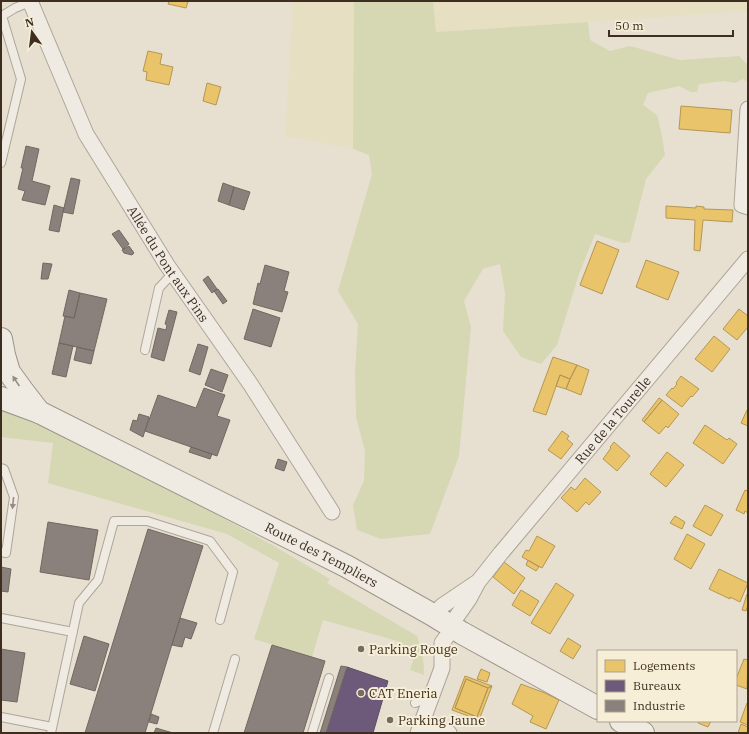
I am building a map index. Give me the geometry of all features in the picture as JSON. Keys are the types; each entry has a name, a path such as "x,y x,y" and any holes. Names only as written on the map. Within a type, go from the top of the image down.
{"main road":[{"name":"Route des Templiers","path":"1,339 9,372 39,412"},
{"name":"Route des Templiers","path":"1,398 39,412 346,566 597,707"},
{"path":"624,722 643,733"}],"street":[{"name":"Allée du Pont aux Pins","path":"30,1 86,134 173,273 251,385 332,512"},
{"path":"748,109 742,205 748,207"},
{"name":"Rue de la Tourelle","path":"419,728 442,668 442,643 446,623 469,600 478,582 501,553 748,259"},
{"path":"419,728 449,733"}],"lane":[{"path":"1,163 21,79 2,16 30,1"},
{"path":"145,350 159,288 173,273"},
{"path":"1,468 4,469 14,497 6,553 1,552"},
{"path":"1,717 51,730 79,602 98,580 114,521 146,521 210,541 233,572 220,620"},
{"path":"1,618 72,632"},
{"path":"213,733 235,659"},
{"path":"312,733 329,678"},
{"path":"415,703 431,697"}],"shaded area":[{"path":"293,1 354,1 353,149 285,136"},
{"path":"433,1 748,1 748,11 436,32"}],"green space":[{"path":"354,1 433,1 436,32 588,22 590,40 610,51 630,46 680,60 739,56 748,65 748,82 743,79 735,83 724,81 699,84 697,92 691,92 679,86 648,93 643,105 657,115 665,155 646,179 630,242 623,243 595,234 579,274 557,345 541,364 521,357 503,331 505,293 500,264 483,269 464,301 471,327 459,456 430,534 381,539 357,530 353,505 364,481 365,451 356,417 355,372 358,324 338,291 372,174 369,155 353,149"},
{"path":"1,403 183,496 274,546 330,579 327,583 417,636 424,665 424,675 410,670 414,658 401,642 323,620 312,657 254,639 279,563 227,534 48,483 53,443 1,437"}],"building: Logements":[{"path":"169,1 188,2 186,8 168,4"},
{"path":"148,51 162,54 160,64 173,67 169,85 146,80 147,72 143,71"},
{"path":"207,83 221,87 216,105 203,101"},
{"path":"681,106 732,110 730,133 679,129"},
{"path":"666,206 696,208 696,206 704,207 704,209 733,210 732,222 703,220 700,251 694,250 695,220 666,218"},
{"path":"597,241 619,250 602,294 580,285"},
{"path":"646,260 679,272 668,300 636,287"},
{"path":"739,309 748,316 748,327 737,340 723,329"},
{"path":"714,336 730,349 712,372 695,359"},
{"path":"553,357 577,365 570,379 560,375 546,415 533,411"},
{"path":"577,365 589,370 581,395 566,389"},
{"path":"560,375 570,379 566,389 556,386"},
{"path":"681,376 699,389 682,407 666,395 677,384 676,383"},
{"path":"659,398 662,400 644,422 642,420"},
{"path":"662,400 679,414 668,428 666,426 659,434 644,422"},
{"path":"747,410 748,411 748,426 741,423"},
{"path":"705,425 727,440 729,438 737,444 723,464 693,443"},
{"path":"562,431 569,436 567,439 573,444 561,459 548,450"},
{"path":"614,442 630,456 617,471 603,459"},
{"path":"667,452 684,465 666,487 650,474"},
{"path":"585,478 601,492 589,505 586,502 577,512 561,498 571,487 575,490"},
{"path":"745,490 748,491 748,513 745,511 744,514 736,510"},
{"path":"705,505 723,515 711,536 693,526"},
{"path":"675,516 685,522 682,529 670,523"},
{"path":"687,534 705,544 691,569 674,559"},
{"path":"537,536 555,546 542,568 522,557 526,550 529,551"},
{"path":"528,560 539,567 536,571 526,565"},
{"path":"504,562 525,578 514,594 493,577"},
{"path":"719,569 748,583 740,602 709,589"},
{"path":"556,583 574,595 550,634 531,623"},
{"path":"521,590 539,601 530,616 512,605"},
{"path":"747,594 748,605 746,611 742,610"},
{"path":"568,638 581,646 573,659 560,651"},
{"path":"744,659 748,660 747,689 737,685 737,676"},
{"path":"481,669 490,673 487,682 477,679"},
{"path":"465,676 492,686 488,688 466,679 455,708 477,717 479,720 452,710"},
{"path":"466,679 488,688 477,717 455,708"},
{"path":"521,684 559,700 546,729 530,722 533,716 512,704"},
{"path":"492,686 479,720 477,717 488,688"},
{"path":"747,703 748,704 748,725 740,722"},
{"path":"698,722 710,722 708,727"},
{"path":"741,724 748,727 748,733 738,733"}],"building: Bureaux":[{"name":"CAT Eneria","path":"347,667 388,681 373,733 326,733"}],"building: Industrie":[{"path":"26,146 39,149 32,181 50,186 45,205 22,200 25,191 18,189"},
{"path":"71,178 80,180 73,214 63,212"},
{"path":"223,183 234,187 229,205 218,201"},
{"path":"234,187 250,192 244,210 229,205"},
{"path":"54,205 64,208 59,232 49,230"},
{"path":"119,230 129,244 123,249 112,234"},
{"path":"129,246 134,253 132,255 124,253 122,250"},
{"path":"43,263 52,264 48,279 41,279"},
{"path":"265,265 289,272 284,291 288,292 282,312 253,304 258,283 260,284"},
{"path":"208,276 217,289 212,293 203,280"},
{"path":"218,289 227,301 223,304 214,291"},
{"path":"69,290 80,293 74,318 63,316"},
{"path":"80,293 107,299 94,351 59,343 65,316 74,318"},
{"path":"253,309 280,318 271,347 244,339"},
{"path":"169,310 177,312 164,361 151,357 158,328 166,330 167,325 165,324"},
{"path":"59,343 73,346 66,377 52,374"},
{"path":"198,344 208,347 200,375 189,371"},
{"path":"77,347 94,351 91,364 74,360"},
{"path":"211,369 228,375 222,392 205,385"},
{"path":"204,388 225,395 217,416 230,420 217,456 145,431 158,395 196,408"},
{"path":"139,414 149,417 143,437 130,430 133,420 137,421"},
{"path":"191,447 212,454 210,459 189,452"},
{"path":"278,459 287,462 284,471 275,468"},
{"path":"48,522 98,530 89,580 40,572"},
{"path":"148,529 203,546 145,733 85,733"},
{"path":"1,567 11,569 8,592 1,591"},
{"path":"180,618 197,623 191,639 185,637 182,647 172,645"},
{"path":"84,636 109,644 95,691 70,684"},
{"path":"272,645 325,661 303,733 244,733"},
{"path":"1,649 25,653 17,702 1,700"},
{"path":"341,666 347,667 326,733 320,733"},
{"path":"151,714 159,717 157,724 149,722"},
{"path":"156,728 173,733 154,733"}],"place":[{"name":"Parking Rouge","path":"361,649"},
{"name":"CAT Eneria","path":"361,693"},
{"name":"Parking Jaune","path":"390,720"}]}
